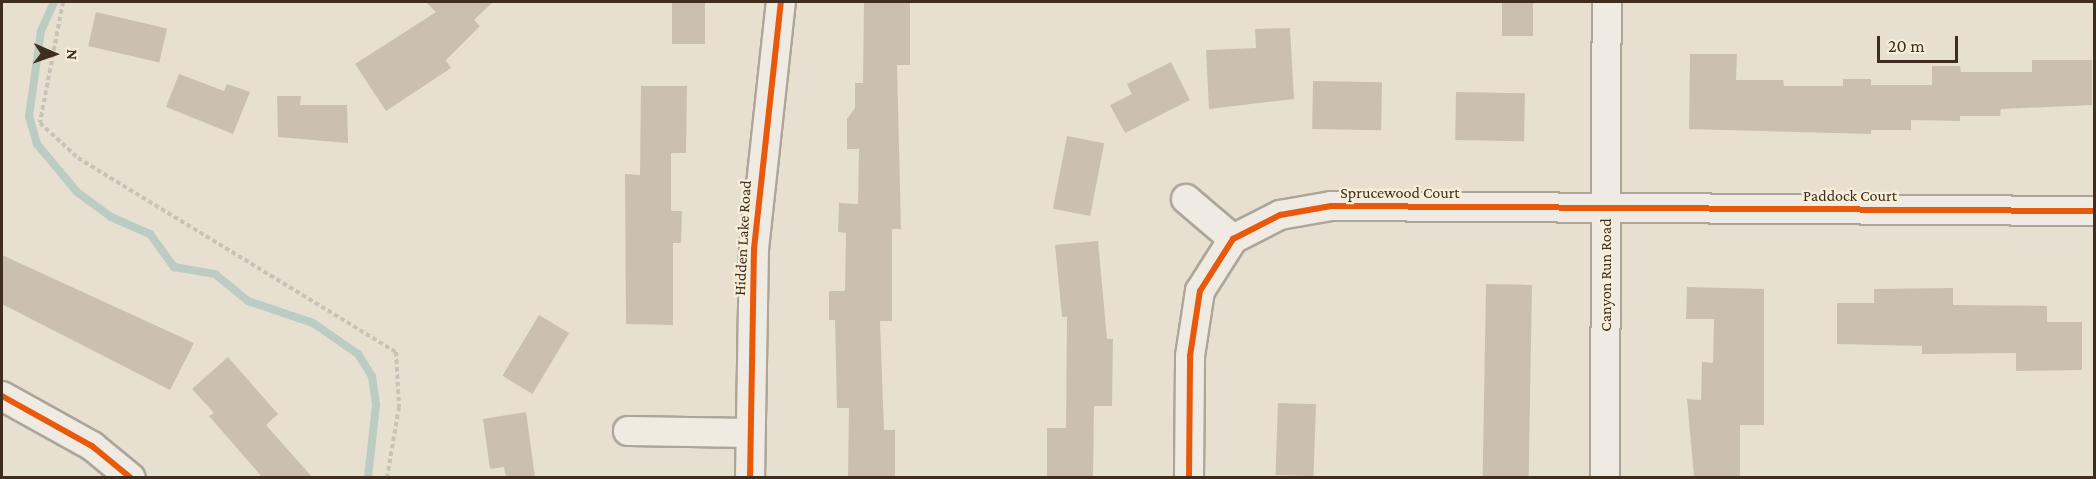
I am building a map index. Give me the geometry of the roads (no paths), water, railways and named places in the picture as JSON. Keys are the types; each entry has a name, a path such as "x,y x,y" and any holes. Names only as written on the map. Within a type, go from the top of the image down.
{"street":[{"name":"Hidden Lake Road","path":"750,477 760,162 781,2"},
{"name":"Canyon Run Road","path":"1605,477 1607,2"},
{"path":"1186,199 1233,239"},
{"name":"Sprucewood Court","path":"1189,477 1190,356 1196,311 1208,273 1233,239 1280,215 1332,206 1606,209"},
{"name":"Paddock Court","path":"1606,209 2094,211"},
{"path":"2,396 92,446 131,477"},
{"path":"628,431 750,433"}],"waterway":[{"path":"54,2 41,31 29,116 37,144 77,192 111,217 150,234 174,267 215,274 248,301 313,323 358,354 372,376 376,405 368,478"}]}
